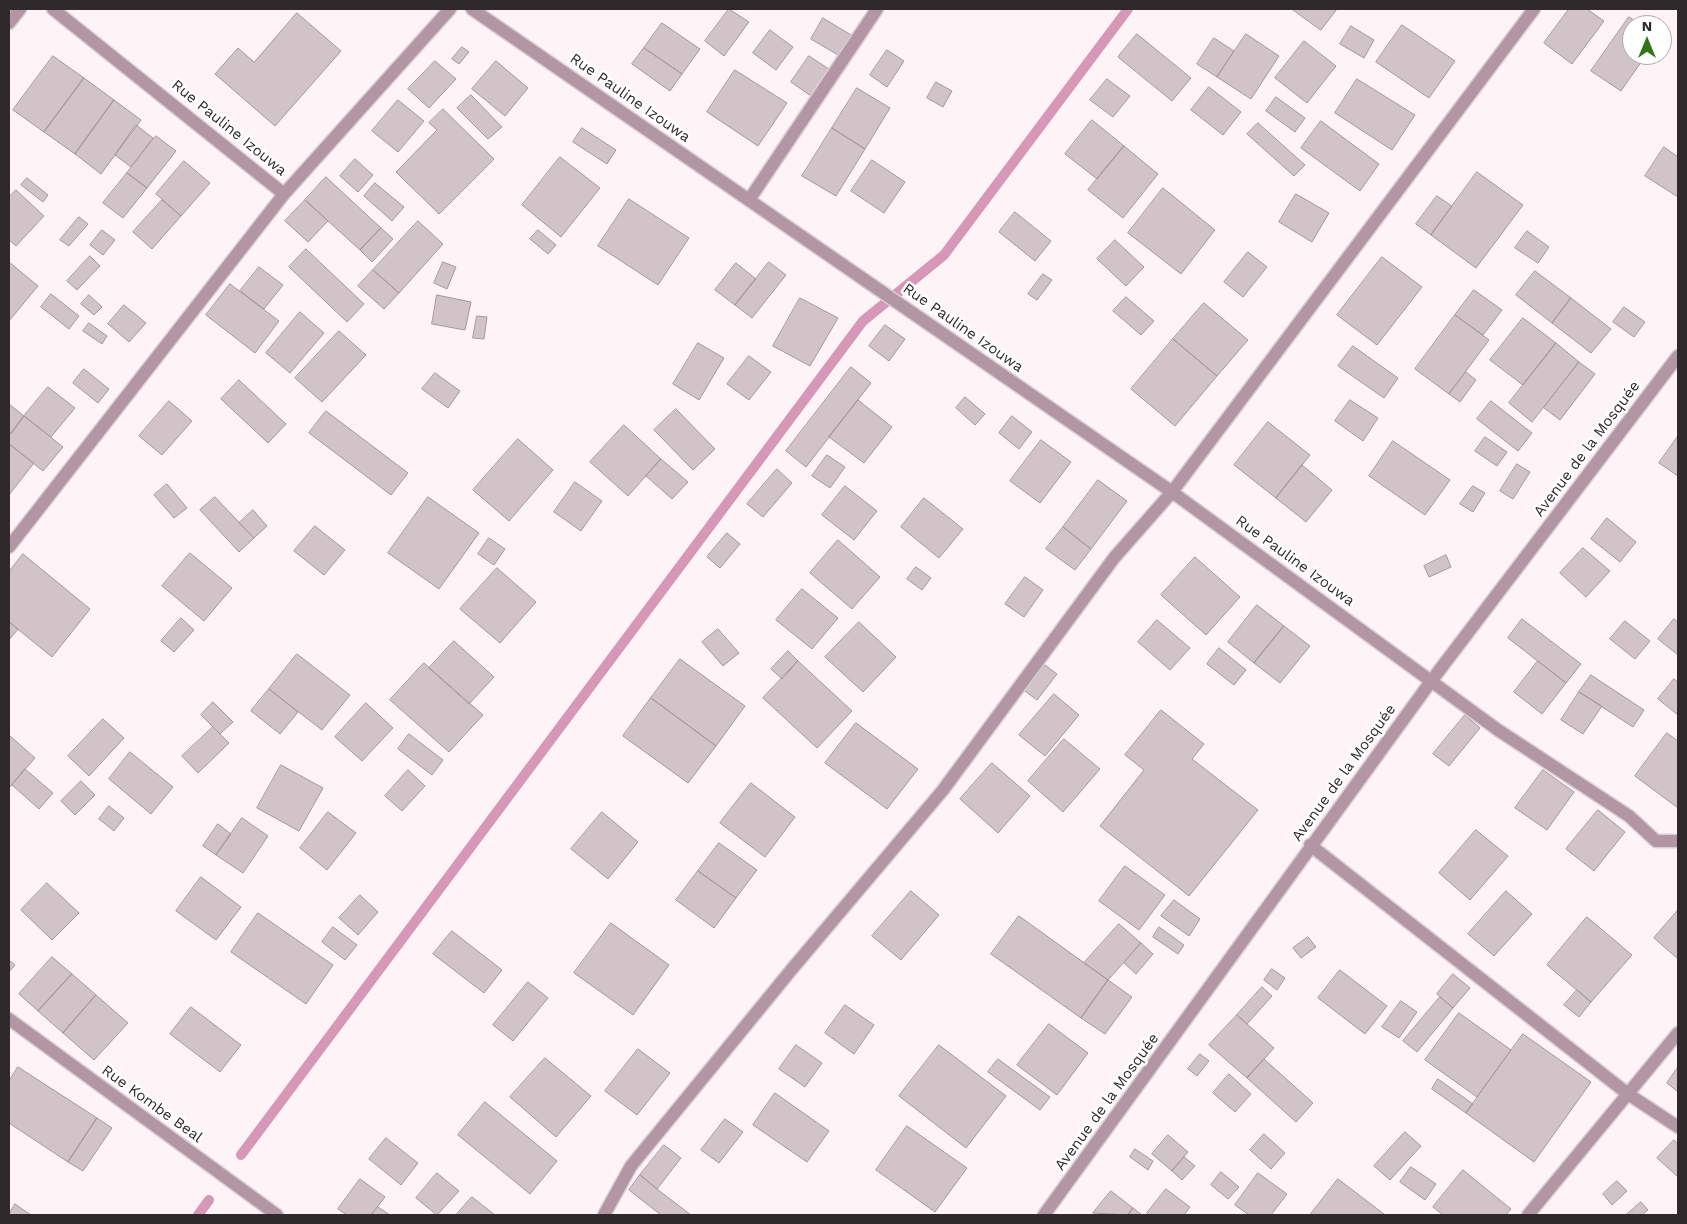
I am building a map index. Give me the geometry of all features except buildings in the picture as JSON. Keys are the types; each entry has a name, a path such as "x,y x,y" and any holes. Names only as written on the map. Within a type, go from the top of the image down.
{"street":[{"path":"9,23 20,9"},
{"name":"Rue Pauline Izouwa","path":"53,9 284,194 450,9"},
{"name":"Rue Pauline Izouwa","path":"472,9 1172,492 1498,730 1629,816 1656,841 1678,841"},
{"path":"749,200 878,9"},
{"path":"604,1215 631,1166 792,969 943,790 1114,558 1172,492 1534,9"},
{"path":"9,547 284,194"},
{"name":"Avenue de la Mosquée","path":"1044,1215 1114,1122 1310,845 1432,680 1678,356"},
{"path":"1310,845 1628,1094 1678,1127"},
{"name":"Rue Kombe Beal","path":"9,1019 277,1215"},
{"path":"1528,1215 1678,1033"}],"waterway":[{"path":"241,1155 863,321 944,255 1128,9"},
{"path":"198,1215 209,1200"}]}
